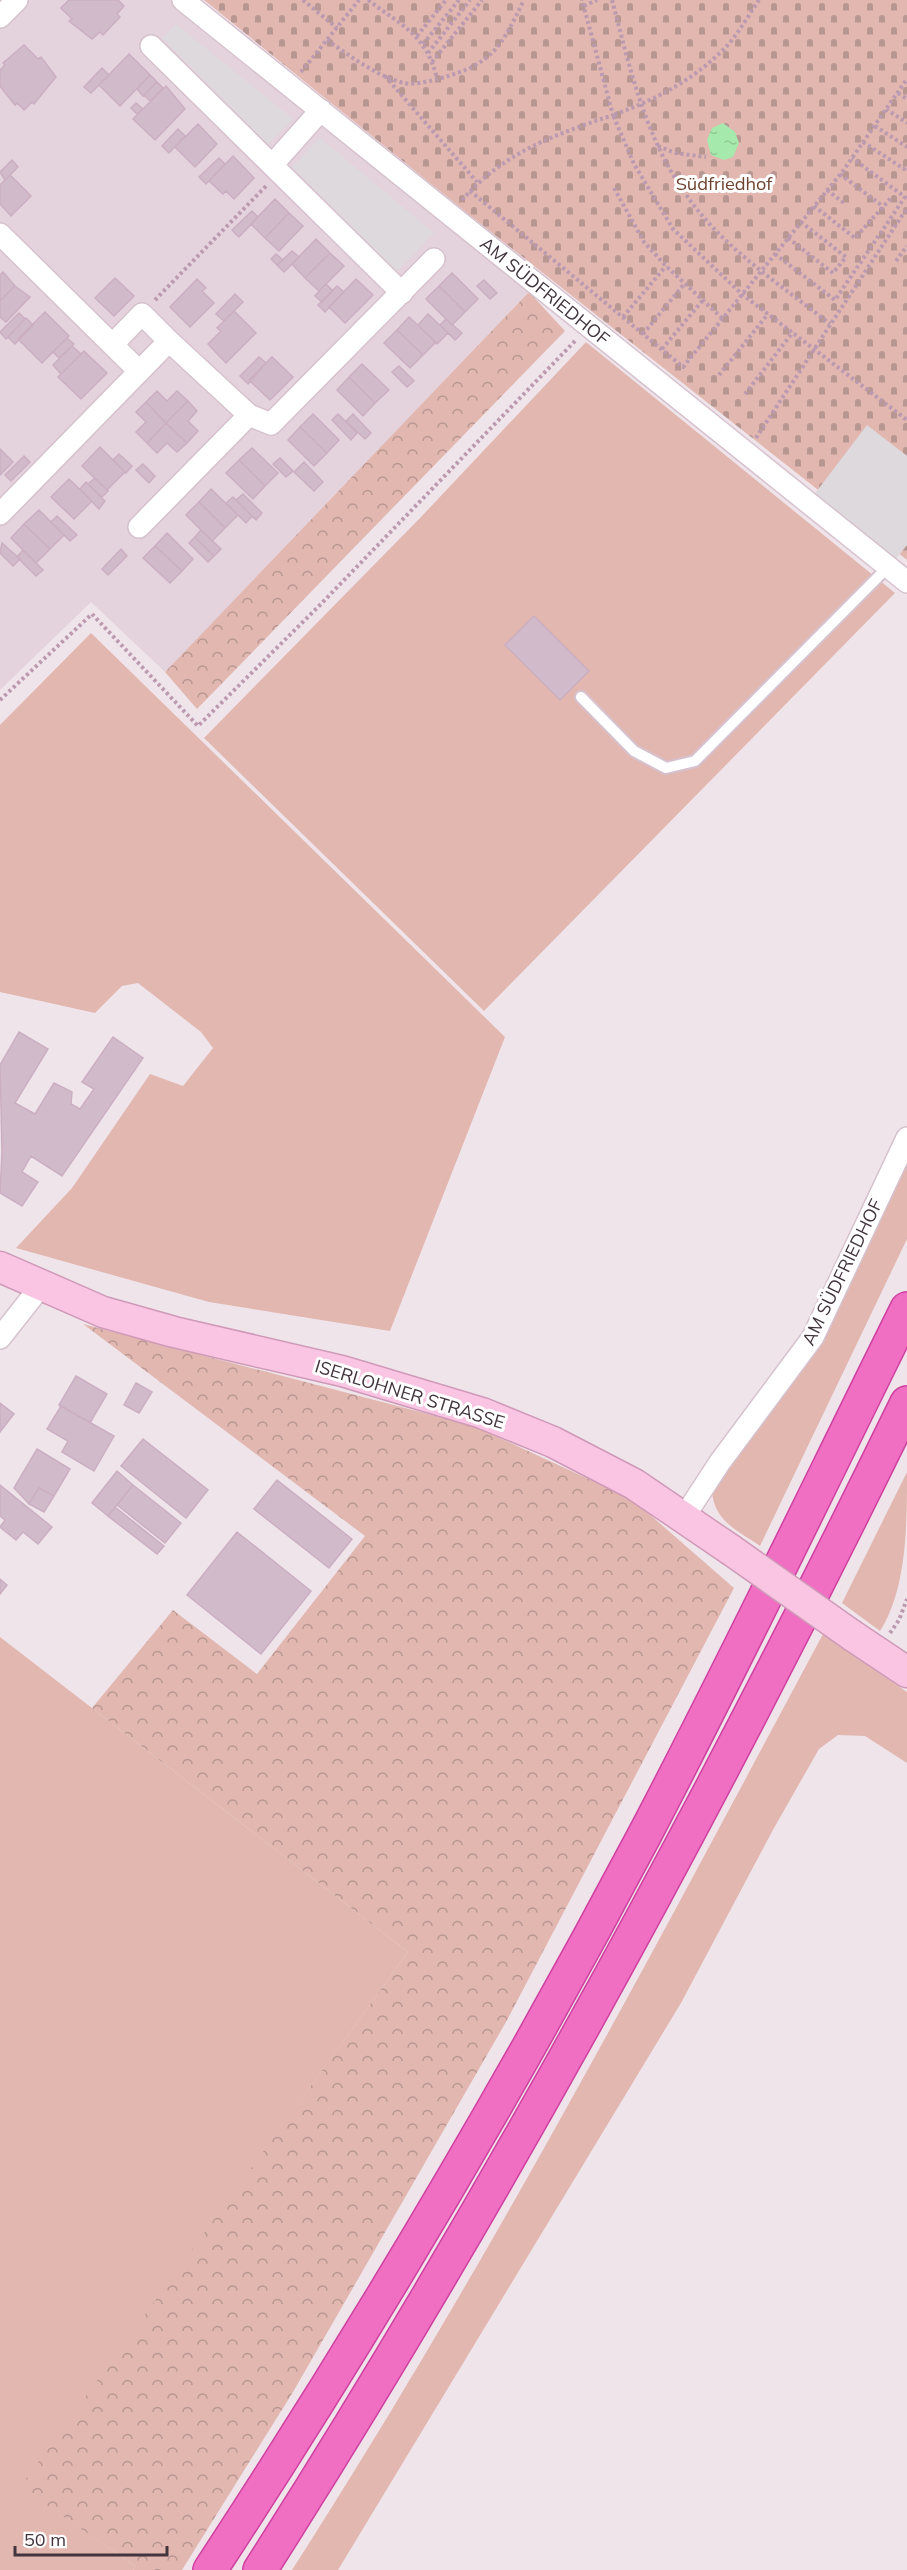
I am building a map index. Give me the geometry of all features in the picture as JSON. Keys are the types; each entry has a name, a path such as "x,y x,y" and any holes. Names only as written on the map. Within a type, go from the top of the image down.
{"highway":[{"path":"210,2570 275,2471 469,2151 645,1834 907,1309"},
{"path":"260,2570 507,2166 690,1831 829,1563 907,1403"}],"main road":[{"name":"ISERLOHNER STRASSE","path":"0,1267 103,1312 174,1332 342,1371 482,1413 553,1442 634,1484 907,1672"}],"street":[{"path":"0,17 16,0"},
{"name":"AM SÜDFRIEDHOF","path":"183,0 291,84 588,327 907,582"},
{"path":"151,46 402,293"},
{"path":"276,168 321,110"},
{"path":"0,234 138,370"},
{"path":"113,344 142,314 249,415 271,424 435,259"},
{"path":"0,514 138,370 169,341"},
{"path":"139,527 249,415"},
{"name":"AM SÜDFRIEDHOF","path":"684,1517 720,1462 813,1337 907,1138"},
{"path":"0,1338 41,1286"}],"lane":[{"path":"581,696 634,751 666,768 695,761 888,567"}],"path":[{"path":"303,0 337,28"},
{"path":"291,84 359,0"},
{"path":"368,0 417,36 432,62 436,79"},
{"path":"417,36 446,0"},
{"path":"423,44 459,0"},
{"path":"428,53 470,0"},
{"path":"432,62 482,0"},
{"path":"327,40 358,62 406,83 436,79 471,70 489,58 500,45 524,0"},
{"path":"582,0 613,115 633,164 673,229 743,295 907,420"},
{"path":"584,6 597,0"},
{"path":"612,0 640,106 657,146 687,197 720,234 762,271 830,324"},
{"path":"450,213 477,183 514,154 540,141 640,106 681,86 725,48 759,0"},
{"path":"384,75 477,183"},
{"path":"470,191 683,367 840,174 907,79"},
{"path":"898,93 907,99"},
{"path":"886,109 907,123"},
{"path":"875,126 907,147"},
{"path":"863,142 904,169 907,165"},
{"path":"657,146 675,153 706,157"},
{"path":"775,254 835,300 905,197 852,158"},
{"path":"142,314 276,168"},
{"path":"840,174 881,205"},
{"path":"614,188 644,242 666,266 723,319"},
{"path":"827,190 844,203"},
{"path":"814,206 855,238 891,198"},
{"path":"746,454 907,208"},
{"path":"788,238 833,273 846,257 801,222"},
{"path":"896,261 907,246"},
{"path":"623,317 666,266"},
{"path":"643,334 685,283"},
{"path":"662,349 703,300"},
{"path":"719,375 768,314"},
{"path":"0,700 92,614 198,726 319,606 588,327"},
{"path":"745,394 793,332"},
{"path":"878,1652 899,1620 907,1599"}],"shaded area":[{"path":"0,0 175,0 529,292 165,672 91,602 0,690"},
{"path":"176,24 293,119 268,144 162,38"},
{"path":"320,138 434,233 396,272 292,167"},
{"path":"867,425 907,456 907,545 896,559 813,496"}],"green space":[{"name":"Südfriedhof","path":"204,0 907,0 907,560 472,217"},
{"path":"529,292 565,331 197,709 165,672"},
{"path":"586,342 895,593 484,1011 204,738 421,517","holes":["534,617 560,700 505,645"]},
{"path":"91,633 505,1037 390,1331 209,1302 16,1248 72,1188 150,1074 183,1086 213,1048 201,1032 138,983 122,986 95,1013 0,992 0,725"},
{"path":"907,1155 907,1239 760,1546 728,1524 717,1510 712,1491 764,1418"},
{"path":"83,1324 474,1426 632,1499 734,1588 506,2022 293,2392 182,2570 133,2570 135,2566 20,2487 408,1952 92,1708 173,1610 257,1674 365,1536"},
{"path":"907,1472 904,1556 896,1596 880,1631 842,1603"},
{"path":"823,1634 907,1692 907,1763 865,1736 838,1735 819,1749 774,1828 681,2003 338,2570 292,2570 364,2456 501,2224 632,1989"},
{"path":"0,1637 408,1952 21,2487 135,2566 133,2570 0,2570"}],"water":[{"path":"723,123 735,132 739,143 733,157 724,160 711,155 707,140 712,128"}],"building":[{"path":"69,0 118,0 124,6 117,14 120,17 103,35 100,32 92,39 69,21 72,19 61,8"},
{"path":"24,45 38,59 41,57 56,77 34,104 32,102 24,110 17,103 15,105 0,86 0,70 5,65 3,63"},
{"path":"129,54 150,75 120,106 99,85"},
{"path":"102,68 109,75 91,93 84,87"},
{"path":"150,75 157,82 143,96 137,89"},
{"path":"157,82 163,88 150,101 144,95"},
{"path":"166,86 185,109 155,140 133,119"},
{"path":"136,103 143,109 137,114 131,108"},
{"path":"198,124 217,144 195,167 175,147"},
{"path":"178,129 185,136 169,153 162,146"},
{"path":"233,156 254,178 234,199 226,191 223,194 209,181"},
{"path":"219,158 225,164 206,184 199,177"},
{"path":"12,160 18,167 5,180 0,172"},
{"path":"10,175 31,196 11,216 0,204 0,185"},
{"path":"275,199 289,213 265,238 251,224"},
{"path":"252,211 258,217 239,237 232,230"},
{"path":"289,213 303,226 279,251 265,238"},
{"path":"316,239 330,253 305,278 292,264"},
{"path":"292,251 299,257 284,272 277,265"},
{"path":"330,253 344,266 319,291 305,278"},
{"path":"276,254 283,260 277,265 271,259"},
{"path":"3,272 15,286 0,301 0,275"},
{"path":"452,273 478,299 465,312 439,286"},
{"path":"115,278 134,296 114,316 95,298"},
{"path":"197,279 206,288 202,291 214,303 190,327 170,307"},
{"path":"356,279 373,295 345,323 329,307"},
{"path":"484,280 497,293 490,299 477,286"},
{"path":"326,284 333,291 322,302 315,296"},
{"path":"15,286 30,297 6,322 0,317 0,301"},
{"path":"337,286 344,292 325,312 318,305"},
{"path":"439,286 465,312 452,325 426,299"},
{"path":"235,294 243,302 224,321 216,314"},
{"path":"234,311 256,333 226,363 208,344 221,331 217,328"},
{"path":"45,312 69,336 42,363 18,339"},
{"path":"19,313 25,319 6,339 0,332"},
{"path":"428,314 448,333 437,344 418,325"},
{"path":"409,317 436,342 423,355 397,330"},
{"path":"26,318 33,325 15,344 8,337"},
{"path":"446,319 462,333 455,340 440,325"},
{"path":"397,330 423,355 410,368 384,343"},
{"path":"67,338 74,344 59,358 53,352"},
{"path":"72,346 81,354 61,374 53,365"},
{"path":"84,351 107,373 81,399 58,377"},
{"path":"259,357 266,363 248,384 240,376"},
{"path":"272,357 293,377 270,400 249,380"},
{"path":"362,364 389,390 375,403 349,377"},
{"path":"399,366 414,381 407,387 392,372"},
{"path":"349,377 375,403 363,416 337,390"},
{"path":"157,391 167,401 177,391 188,401 166,423 146,402"},
{"path":"188,401 197,411 188,421 198,431 187,443 166,423"},
{"path":"146,402 166,423 147,443 136,432 146,422 136,412"},
{"path":"313,414 339,440 327,453 300,427"},
{"path":"338,414 357,433 351,440 332,420"},
{"path":"353,414 371,433 365,439 346,421"},
{"path":"166,423 187,443 177,452 167,443 157,453 147,443"},
{"path":"300,427 327,453 314,466 288,440"},
{"path":"100,447 125,472 107,490 82,466"},
{"path":"252,448 278,473 265,486 239,460"},
{"path":"0,449 13,462 0,475"},
{"path":"119,454 132,466 126,473 113,460"},
{"path":"24,456 30,462 11,481 5,475"},
{"path":"280,458 293,471 286,477 273,464"},
{"path":"239,460 265,486 253,499 226,473"},
{"path":"304,462 323,482 314,491 294,472"},
{"path":"143,464 155,476 149,483 136,470"},
{"path":"95,478 108,491 102,497 88,484"},
{"path":"69,479 92,501 74,519 51,497"},
{"path":"86,482 105,501 99,509 80,489"},
{"path":"211,489 238,515 225,528 199,502"},
{"path":"243,494 262,513 256,520 236,500"},
{"path":"233,497 252,516 246,523 226,503"},
{"path":"199,502 225,528 212,541 186,515"},
{"path":"39,510 64,535 50,549 24,524"},
{"path":"57,516 77,535 70,541 51,522"},
{"path":"24,524 50,549 36,563 11,538"},
{"path":"201,530 221,549 214,556 195,537"},
{"path":"167,533 193,559 182,571 155,546"},
{"path":"195,537 214,556 208,562 189,543"},
{"path":"2,543 20,559 13,566 0,553"},
{"path":"155,546 182,571 170,583 143,558"},
{"path":"121,549 127,556 108,575 102,569"},
{"path":"23,550 43,570 36,576 17,557"},
{"path":"534,616 589,671 560,700 505,645"},
{"path":"19,1032 48,1049 15,1103 35,1114 54,1083 72,1092 71,1104 80,1109 94,1089 82,1082 113,1037 143,1058 62,1176 31,1156 22,1172 38,1182 22,1206 0,1193 2,1152 0,1065"},
{"path":"76,1376 107,1394 90,1423 59,1405"},
{"path":"136,1383 152,1392 139,1413 124,1405"},
{"path":"0,1403 14,1414 0,1432"},
{"path":"61,1406 114,1436 94,1471 62,1452 68,1441 47,1429"},
{"path":"143,1439 208,1490 186,1518 121,1466"},
{"path":"37,1449 70,1469 54,1496 39,1488 29,1504 14,1488"},
{"path":"117,1471 133,1485 108,1516 92,1503"},
{"path":"277,1480 352,1539 329,1568 254,1509"},
{"path":"0,1485 52,1527 38,1544 23,1532 16,1540 0,1527 5,1520 0,1516"},
{"path":"133,1485 181,1523 165,1543 117,1505"},
{"path":"39,1488 54,1496 44,1512 29,1504"},
{"path":"115,1507 164,1546 157,1554 108,1516"},
{"path":"237,1532 311,1591 261,1654 187,1595"},
{"path":"0,1579 7,1585 0,1594"}]}
